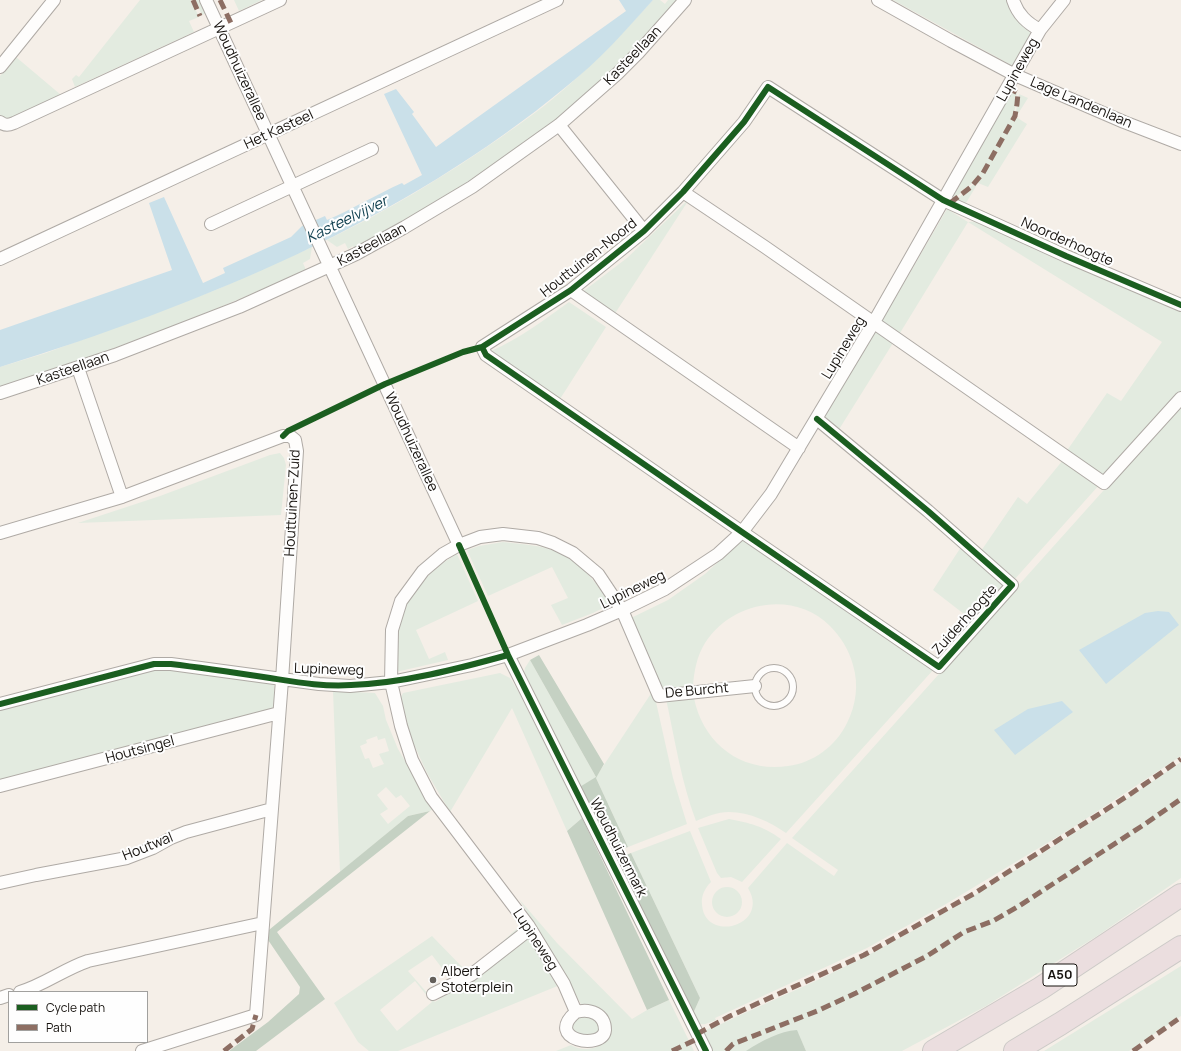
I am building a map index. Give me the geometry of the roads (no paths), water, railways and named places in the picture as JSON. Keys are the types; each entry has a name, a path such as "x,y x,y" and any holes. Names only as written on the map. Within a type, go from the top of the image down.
{"highway":[{"name":"A50","path":"934,1051 1041,988 1181,895"},
{"path":"1015,1051 1181,947"}],"street":[{"path":"0,67 54,0"},
{"name":"Woudhuizerallee","path":"206,0 459,545"},
{"path":"0,122 9,125 14,123 280,0"},
{"name":"Het Kasteel","path":"0,259 557,0"},
{"name":"Kasteellaan","path":"0,393 78,368 189,327 330,266 382,240 450,200 506,164 559,125 617,74 638,53 685,0"},
{"name":"Lage Landenlaan","path":"878,0 1015,75 1124,122 1181,144"},
{"path":"1013,0 1020,15 1030,25 1040,30"},
{"name":"Lupineweg","path":"0,704 154,664 171,664 319,684 350,686 392,682 472,665 508,655 622,610 665,589 718,554 742,532 772,494 874,322 1040,30 1064,0"},
{"name":"Houttuinen-Noord","path":"742,532 486,355 482,347 571,290 644,231 683,192 744,122 768,87 944,200"},
{"name":"Houttuinen-Noord","path":"559,125 644,231"},
{"path":"211,224 372,149"},
{"path":"683,192 874,322 1104,483 1181,398"},
{"name":"Noorderhoogte","path":"944,200 1066,256 1181,305"},
{"name":"Houttuinen-Noord","path":"571,290 799,448"},
{"path":"78,368 122,497"},
{"name":"Zuiderhoogte","path":"742,532 939,667 1012,585 928,512 816,419"},
{"name":"Houttuinen-Zuid","path":"0,533 122,497 283,436 290,436 295,440 297,451 282,680"},
{"path":"392,682 392,630 401,601 423,571 443,554 459,545 480,538 503,534 538,538 553,543 573,553 598,574 622,610"},
{"name":"De Burcht","path":"622,610 659,696 755,686"},
{"name":"Woudhuizermark","path":"508,655 706,1051"},
{"path":"142,1051 256,1015 282,680"},
{"name":"Lupineweg","path":"392,682 401,726 412,760 431,797 530,929 564,984 576,1012"},
{"name":"Houtsingel","path":"0,786 280,713"},
{"name":"Houtwal","path":"0,883 127,858 153,848 186,832 272,810"},
{"path":"23,991 33,988 66,970 88,961 263,923"},
{"path":"433,994 471,975 530,929"}],"lane":[{"path":"774,668 780,669 786,672 791,678 793,687 792,695 788,701 781,705 772,706 761,701 757,696 755,686 756,680 765,670 774,668"}],"water":[{"name":"Kasteelvijver","path":"619,0 653,0 612,45 567,86 504,135 438,178 369,218 298,254 225,286 151,316 0,367 0,330 172,270 149,203 164,197 203,283 225,273 223,268 291,237 302,226 325,216 327,220 393,187 402,183 404,185 422,175 384,94 396,89 414,112 412,114 436,147 626,11"},
{"path":"1158,611 1169,612 1179,625 1106,684 1079,650 1145,613"},
{"path":"1062,701 1073,712 1015,755 994,730 1028,709"}],"place":[{"name":"Albert Stoterplein","path":"433,980"}]}
